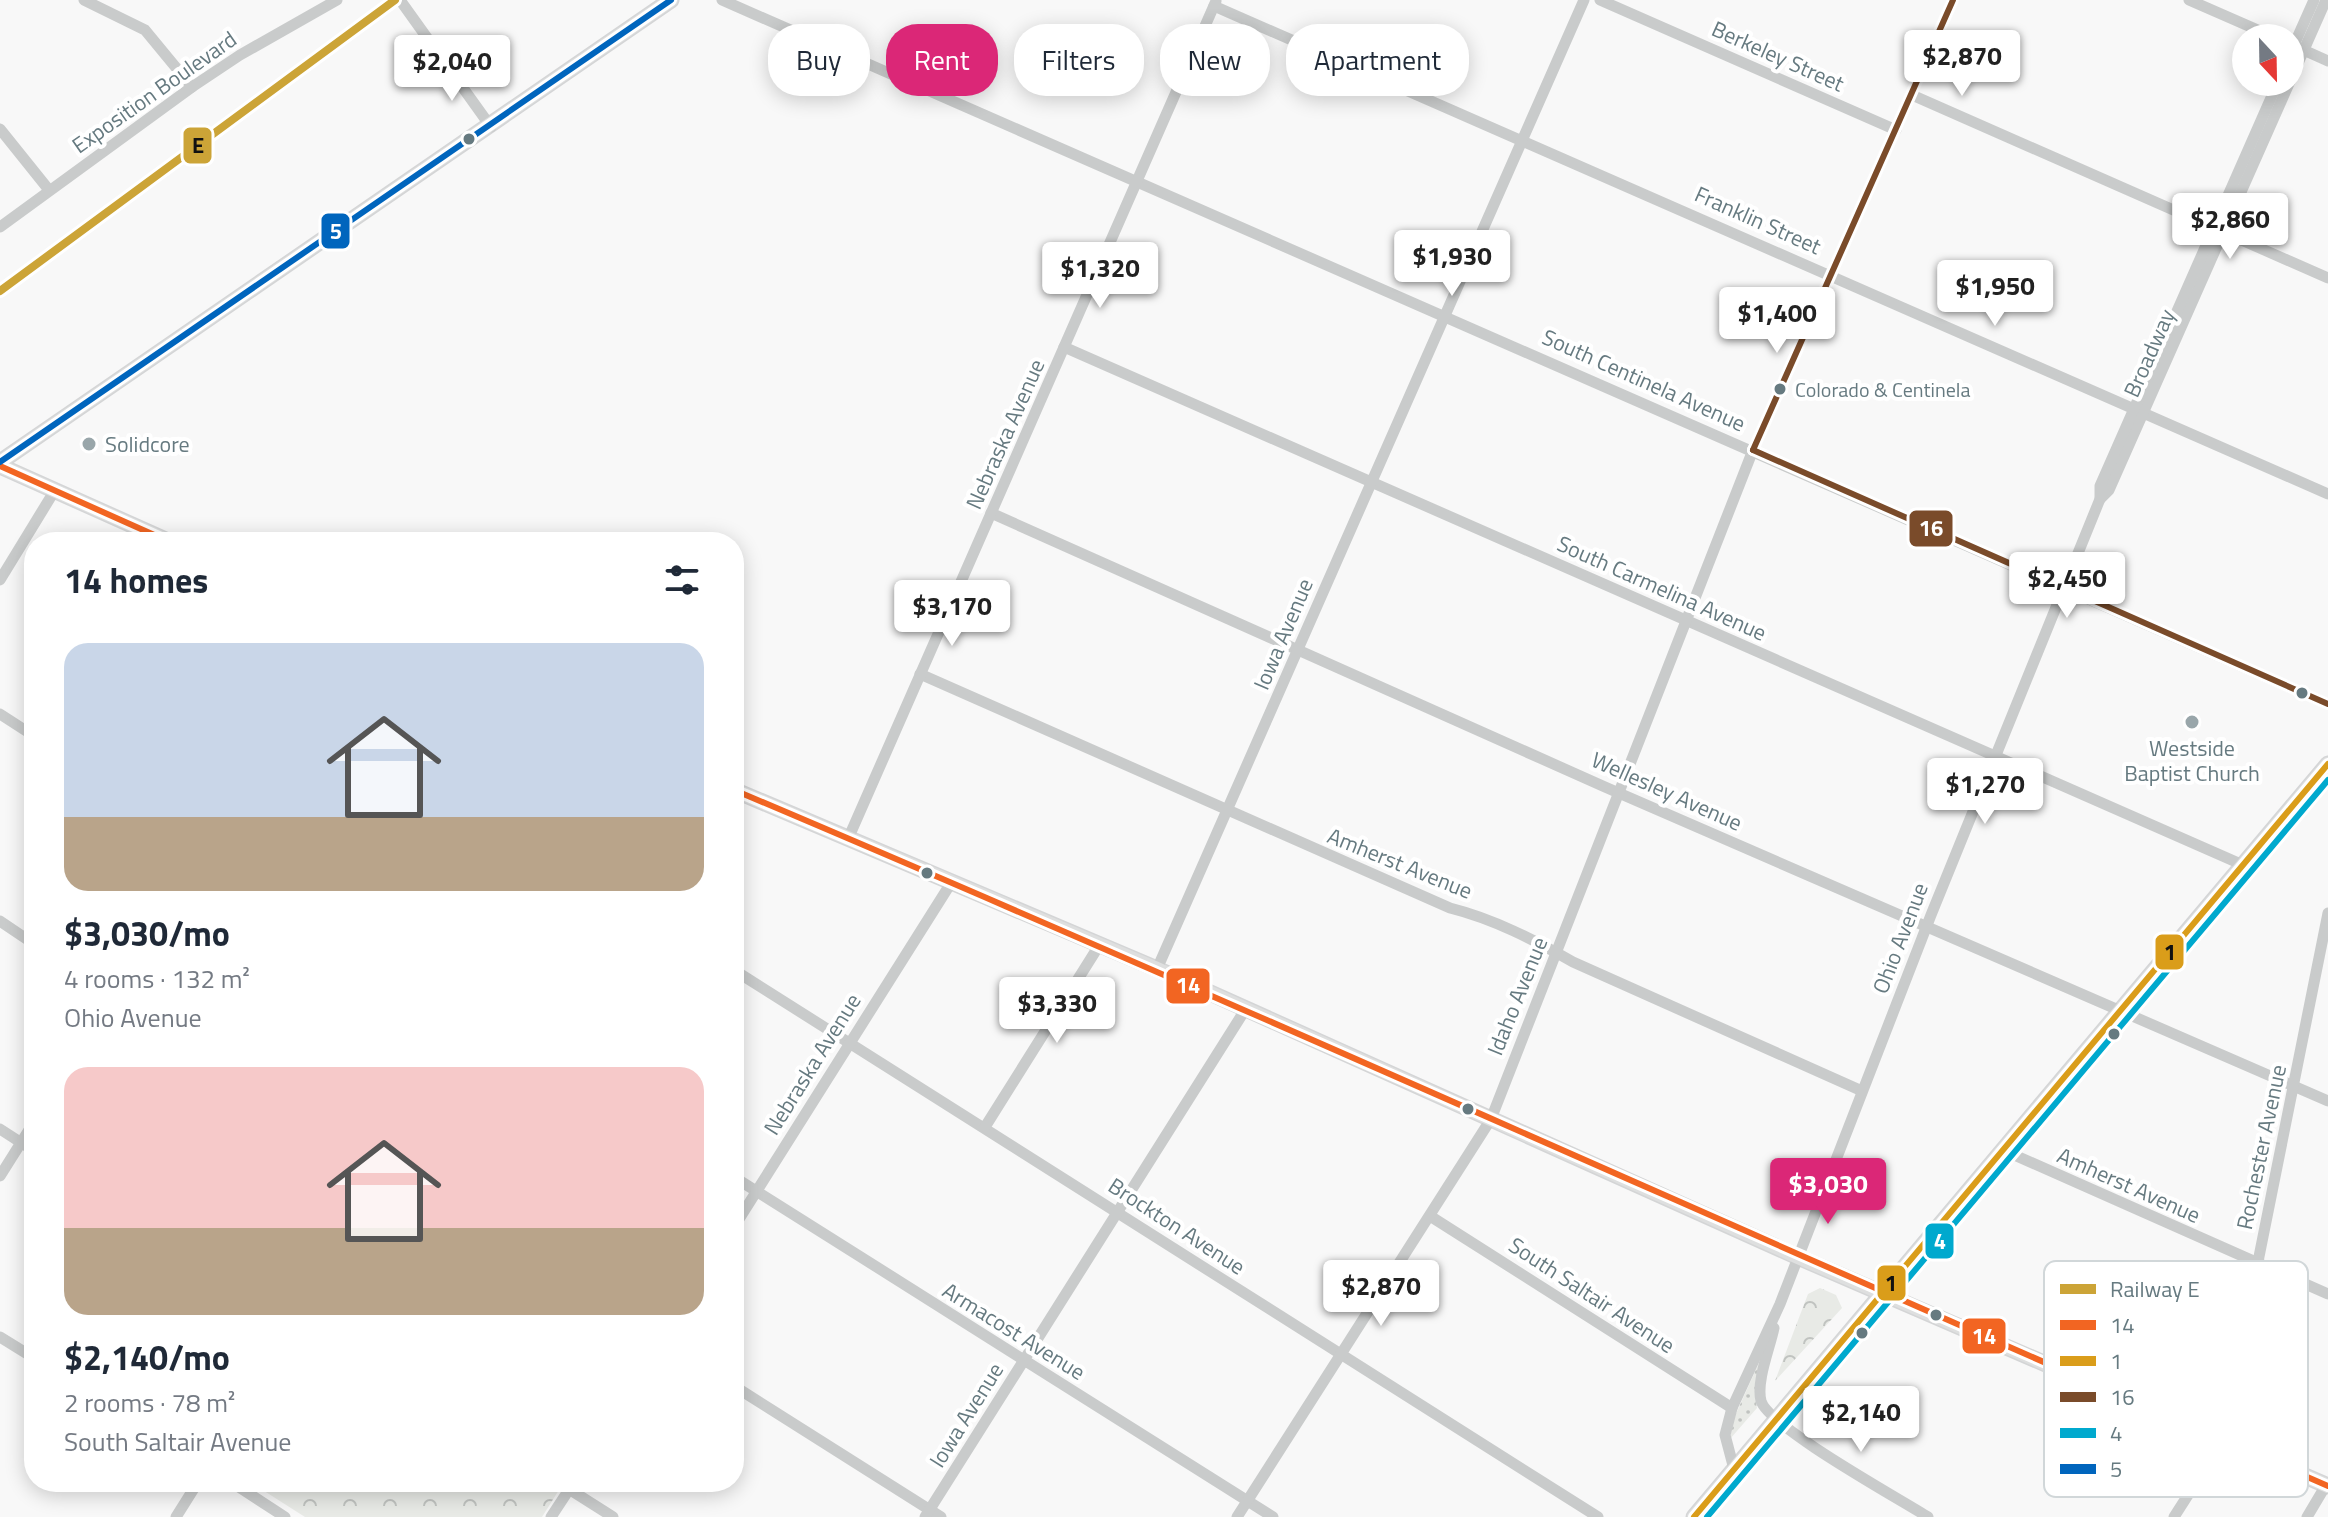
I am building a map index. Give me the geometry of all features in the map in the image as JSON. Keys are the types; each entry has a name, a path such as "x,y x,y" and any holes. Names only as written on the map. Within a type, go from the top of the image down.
{"main road":[{"path":"0,464 671,0"},
{"path":"0,464 148,532"},
{"path":"1694,1517 2328,764"},
{"path":"744,794 1100,944 1798,1257 1884,1291 2044,1362"},
{"path":"2308,1478 2327,1486"}],"street":[{"path":"84,0 145,30 192,87"},
{"name":"Exposition Boulevard","path":"0,227 192,87 337,0"},
{"path":"400,0 491,127"},
{"name":"South Centinela Avenue","path":"722,0 2328,704"},
{"name":"Iowa Avenue","path":"1157,969 1584,0"},
{"name":"Berkeley Street","path":"1600,0 1896,130"},
{"name":"Idaho Avenue","path":"1237,1517 1491,1119 1753,450 1953,0"},
{"path":"2189,0 2244,24"},
{"name":"Broadway","path":"2304,24 2314,0"},
{"name":"Broadway","path":"2304,34 2326,0"},
{"name":"Nebraska Avenue","path":"848,839 1215,3"},
{"name":"Franklin Street","path":"1215,3 2328,494"},
{"path":"2304,53 2328,61"},
{"path":"1912,95 2328,278"},
{"name":"Broadway","path":"2219,230 2272,96"},
{"name":"Broadway","path":"2061,588 2100,499 2109,490 2139,410 2275,96"},
{"path":"0,129 49,190"},
{"name":"South Carmelina Avenue","path":"1064,347 2243,865"},
{"path":"29,532 55,490"},
{"name":"Wellesley Avenue","path":"991,513 1618,792 2328,1101"},
{"path":"0,580 24,541"},
{"name":"Ohio Avenue","path":"1734,1469 1725,1435 1732,1408 1780,1304 2061,588"},
{"name":"Amherst Avenue","path":"920,674 1226,811 1450,908 1471,913 1541,943 1862,1091"},
{"path":"0,714 24,730"},
{"name":"Nebraska Avenue","path":"744,1211 951,883"},
{"name":"Rochester Avenue","path":"2259,1261 2328,913"},
{"path":"0,921 24,937"},
{"path":"985,1127 1100,944"},
{"name":"Brockton Avenue","path":"744,976 1598,1517"},
{"name":"Iowa Avenue","path":"928,1514 1245,1010"},
{"path":"0,1129 24,1145"},
{"path":"0,1176 24,1138"},
{"name":"Amherst Avenue","path":"2003,1150 2251,1261"},
{"name":"Armacost Avenue","path":"744,1183 1273,1517"},
{"name":"South Saltair Avenue","path":"1430,1216 1732,1408"},
{"name":"Amherst Avenue","path":"2308,1285 2328,1294"},
{"name":"Ohio Avenue","path":"1775,1420 1760,1398 1780,1304"},
{"path":"0,1337 24,1352"},
{"path":"744,1393 928,1514 941,1517"},
{"path":"1775,1420 1928,1517"},
{"path":"2307,1517 2327,1486"},
{"path":"176,1517 192,1492"},
{"path":"246,1492 285,1517"},
{"path":"551,1517 567,1492"},
{"path":"579,1492 613,1517"},
{"name":"Rochester Avenue","path":"2174,1517 2186,1497"}],"green space":[{"path":"1820,1288 1836,1295 1842,1308 1775,1381 1808,1294"},
{"path":"1763,1354 1755,1396 1757,1408 1730,1439 1734,1418"},
{"path":"266,1492 558,1492 542,1517 305,1517"},
{"path":"330,1492 349,1492 344,1501"},
{"path":"480,1500 508,1517 470,1517"}],"rail line":[{"name":"E","path":"0,291 395,0"}],"transit line":[{"name":"5","path":"0,462 671,0"},
{"name":"16","path":"1753,450 1953,0"},
{"name":"16","path":"1753,450 2328,704"},
{"name":"14","path":"0,466 148,532"},
{"name":"1","path":"1694,1517 2328,764"},
{"name":"4","path":"1707,1517 2328,780"},
{"name":"14","path":"744,794 2044,1362"},
{"name":"14","path":"2308,1477 2328,1486"}],"place":[{"name":"Colorado & Centinela","path":"1780,389"},
{"name":"Solidcore","path":"89,444"},
{"name":"Westside Baptist Church","path":"2192,722"}]}
